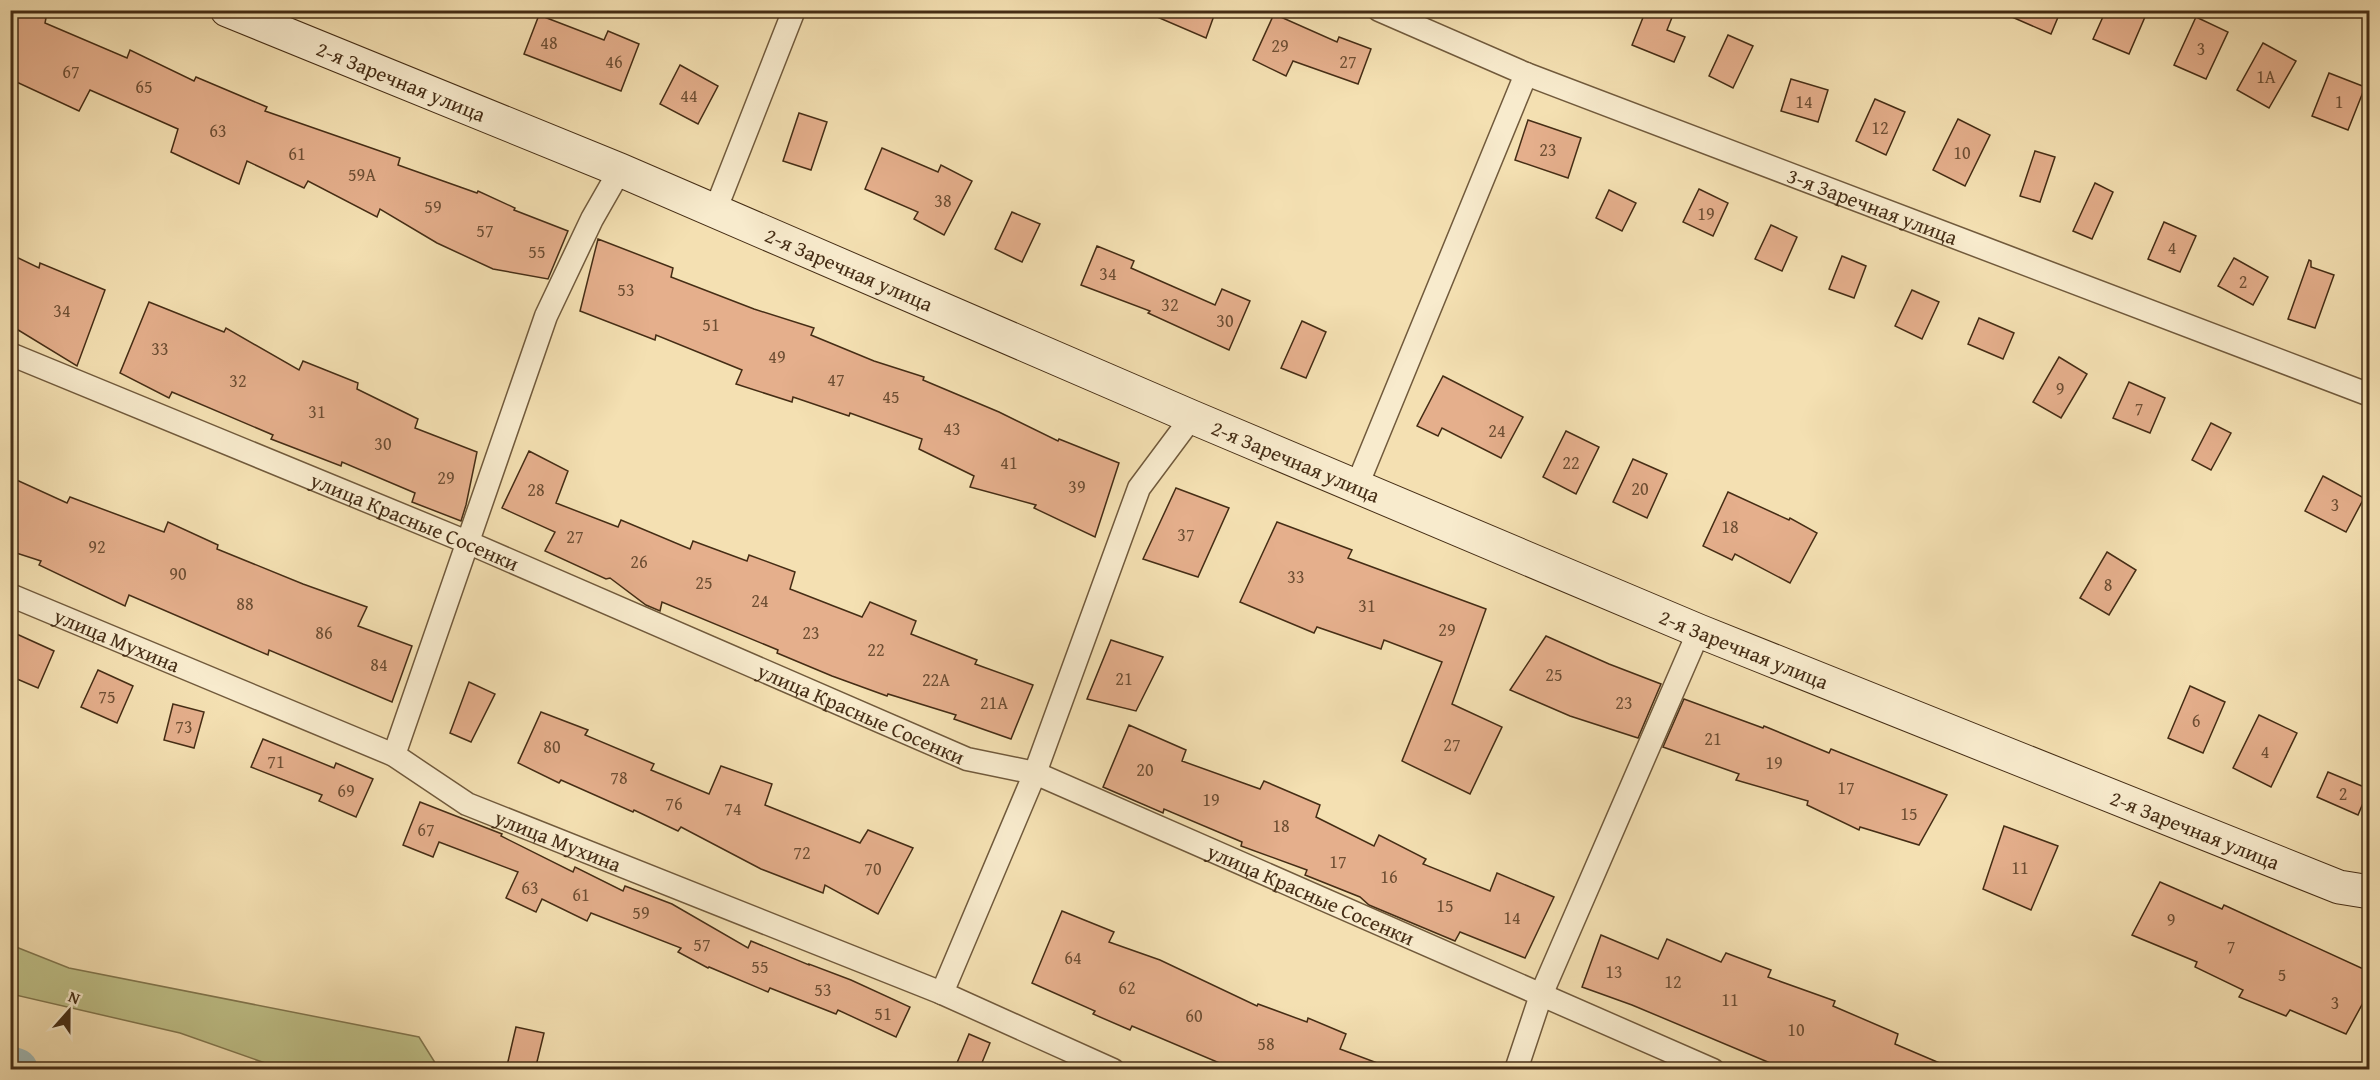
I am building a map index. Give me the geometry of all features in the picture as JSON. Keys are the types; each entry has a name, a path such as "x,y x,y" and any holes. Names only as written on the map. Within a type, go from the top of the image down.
{"main road":[{"name":"2-я Заречная улица","path":"227,10 620,170 1356,488 1699,630 2339,887 2370,892"}],"street":[{"path":"716,211 794,10"},
{"name":"3-я Заречная улица","path":"1379,10 1526,74 2370,395"},
{"path":"1356,488 1526,74"},
{"path":"394,755 546,316 592,219 620,170"},
{"name":"улица Красные Сосенки","path":"10,354 467,542 967,759 1035,773 1713,1070"},
{"path":"942,993 1035,773 1139,488 1192,417"},
{"name":"улица Мухина","path":"10,595 394,755 468,804 942,993 1113,1070"},
{"path":"1516,1070 1541,995 1699,630"}],"green space":[{"path":"11,945 69,968 419,1037 439,1069 282,1069 180,1033 11,994"}],"building":[{"path":"10,10 25,10 46,18 45,23 127,58 130,50 194,81 196,77 267,107 265,111 400,158 398,165 477,193 478,191 515,208 514,210 568,231 548,279 493,269 437,243 380,209 377,217 308,181 304,188 247,161 239,184 171,152 178,129 90,90 79,111 10,79"},
{"path":"1141,10 1216,10 1206,38"},
{"path":"1646,10 1675,10 1667,30 1685,37 1674,62 1632,45"},
{"path":"1996,10 2061,10 2051,34"},
{"path":"2106,10 2148,10 2129,54 2093,39"},
{"path":"1274,14 1337,42 1339,37 1371,49 1358,84 1293,61 1286,76 1253,60"},
{"path":"539,15 604,40 608,31 639,44 621,91 524,54"},
{"path":"2196,17 2228,32 2206,79 2174,65"},
{"path":"1728,35 1753,46 1733,88 1709,76"},
{"path":"2263,43 2296,61 2269,108 2237,90"},
{"path":"680,65 718,86 698,124 660,104"},
{"path":"2329,73 2365,87 2348,130 2312,116"},
{"path":"1791,79 1828,90 1818,122 1781,111"},
{"path":"1875,99 1905,112 1886,155 1856,141"},
{"path":"799,113 827,122 811,170 783,161"},
{"path":"1958,119 1990,135 1965,186 1933,170"},
{"path":"1528,120 1581,138 1568,178 1515,160"},
{"path":"882,148 938,172 941,165 972,181 944,235 914,219 918,212 865,189"},
{"path":"2035,151 2055,157 2040,202 2020,196"},
{"path":"2095,183 2113,192 2092,239 2073,231"},
{"path":"1699,189 1728,203 1713,236 1683,222"},
{"path":"1609,190 1636,203 1622,231 1596,218"},
{"path":"1012,212 1040,224 1022,262 995,249"},
{"path":"2164,222 2196,236 2180,272 2148,259"},
{"path":"1771,225 1797,237 1782,271 1755,259"},
{"path":"598,239 673,268 671,277 754,309 814,328 811,335 874,361 924,377 923,380 999,412 1058,441 1059,439 1119,463 1095,537 1034,508 1036,505 970,487 974,476 919,449 922,439 850,413 849,416 793,397 792,402 736,384 742,370 656,335 655,340 580,311"},
{"path":"1097,246 1134,261 1131,268 1215,305 1222,289 1250,301 1229,350 1148,313 1150,311 1081,285"},
{"path":"10,254 39,268 40,263 105,290 77,366 10,325"},
{"path":"1842,256 1866,266 1854,298 1829,289"},
{"path":"2234,258 2268,277 2253,305 2218,286"},
{"path":"2309,260 2311,267 2334,275 2315,328 2288,319"},
{"path":"1912,290 1939,302 1922,339 1895,326"},
{"path":"149,302 224,332 226,328 299,370 303,361 358,383 357,389 418,419 415,428 477,452 461,521 412,502 415,493 342,462 341,466 271,439 273,435 172,392 169,398 120,373"},
{"path":"1979,318 2014,333 2003,359 1968,344"},
{"path":"1302,321 1326,332 1306,378 1281,368"},
{"path":"2059,357 2087,374 2061,418 2033,402"},
{"path":"1443,376 1523,417 1501,458 1442,428 1438,436 1417,426"},
{"path":"2129,382 2165,398 2150,433 2113,418"},
{"path":"2211,423 2231,433 2211,470 2192,460"},
{"path":"1566,431 1599,447 1576,494 1543,477"},
{"path":"529,451 568,471 556,503 618,527 621,520 690,549 693,541 747,561 749,555 795,572 790,589 862,617 870,602 916,621 911,634 977,660 975,664 1033,685 1011,739 954,719 956,715 888,694 887,696 832,676 777,653 778,650 662,602 660,611 646,605 610,578 606,579 545,551 555,532 502,508"},
{"path":"1633,459 1667,474 1647,518 1613,502"},
{"path":"2323,476 2364,498 2346,532 2305,511"},
{"path":"10,477 67,503 70,497 164,532 168,522 218,545 217,549 367,607 358,626 412,646 392,702 269,650 268,655 129,595 125,606 39,565 41,561 10,551"},
{"path":"1176,488 1229,508 1198,577 1143,559"},
{"path":"1728,492 1789,520 1790,518 1817,533 1790,583 1735,554 1732,560 1703,546"},
{"path":"1277,522 1352,550 1348,558 1486,609 1452,704 1502,727 1470,794 1402,761 1442,662 1384,640 1381,649 1317,627 1314,633 1240,602"},
{"path":"2107,552 2136,570 2109,615 2080,598"},
{"path":"10,631 54,651 38,688 10,676"},
{"path":"1546,636 1661,684 1638,738 1570,716 1510,690"},
{"path":"1111,640 1163,657 1136,711 1087,699"},
{"path":"98,670 133,686 117,723 81,707"},
{"path":"469,682 495,694 471,742 450,733"},
{"path":"2190,686 2225,702 2203,753 2168,738"},
{"path":"1684,699 1763,728 1764,726 1829,753 1831,749 1947,795 1919,845 1860,827 1859,830 1807,805 1808,801 1736,780 1739,774 1663,747"},
{"path":"173,704 204,712 194,748 164,740"},
{"path":"541,712 588,730 585,735 654,764 651,770 709,794 721,766 772,784 765,805 860,843 868,830 913,848 878,914 825,885 823,893 761,869 681,827 678,831 561,780 559,783 518,763"},
{"path":"2259,715 2297,733 2271,787 2233,768"},
{"path":"1129,725 1186,750 1182,761 1260,789 1264,781 1320,805 1316,817 1374,846 1379,835 1426,859 1423,864 1490,891 1497,873 1554,897 1525,958 1460,932 1455,941 1369,905 1360,897 1305,875 1307,870 1241,846 1242,842 1164,809 1163,813 1103,787"},
{"path":"263,739 334,768 336,763 373,779 356,817 319,801 322,795 251,767"},
{"path":"2328,772 2369,789 2358,815 2317,797"},
{"path":"420,802 502,834 501,836 573,872 575,867 623,891 625,886 672,904 748,948 751,941 851,980 910,1007 896,1037 838,1010 836,1014 770,988 768,992 708,968 678,952 681,948 591,913 587,921 542,899 536,912 506,898 518,872 439,842 433,857 403,845"},
{"path":"2004,826 2058,846 2031,910 1983,889"},
{"path":"2160,882 2222,909 2224,905 2370,972 2370,990 2346,1034 2290,1010 2286,1016 2239,997 2243,990 2195,967 2197,962 2132,935"},
{"path":"1062,911 1114,932 1109,942 1160,960 1257,1006 1258,1004 1307,1022 1308,1018 1346,1034 1340,1049 1388,1067 1388,1070 1236,1070 1132,1026 1130,1030 1093,1014 1095,1011 1032,983"},
{"path":"1601,935 1658,959 1667,939 1721,962 1726,953 1771,970 1768,977 1835,1001 1833,1006 1898,1034 1895,1044 1956,1070 1787,1070 1632,1005 1582,987"},
{"path":"516,1027 544,1033 535,1070 506,1070"},
{"path":"969,1034 990,1043 979,1070 954,1070"}],"waterway":[{"path":"10,1068 16,1070"}]}
